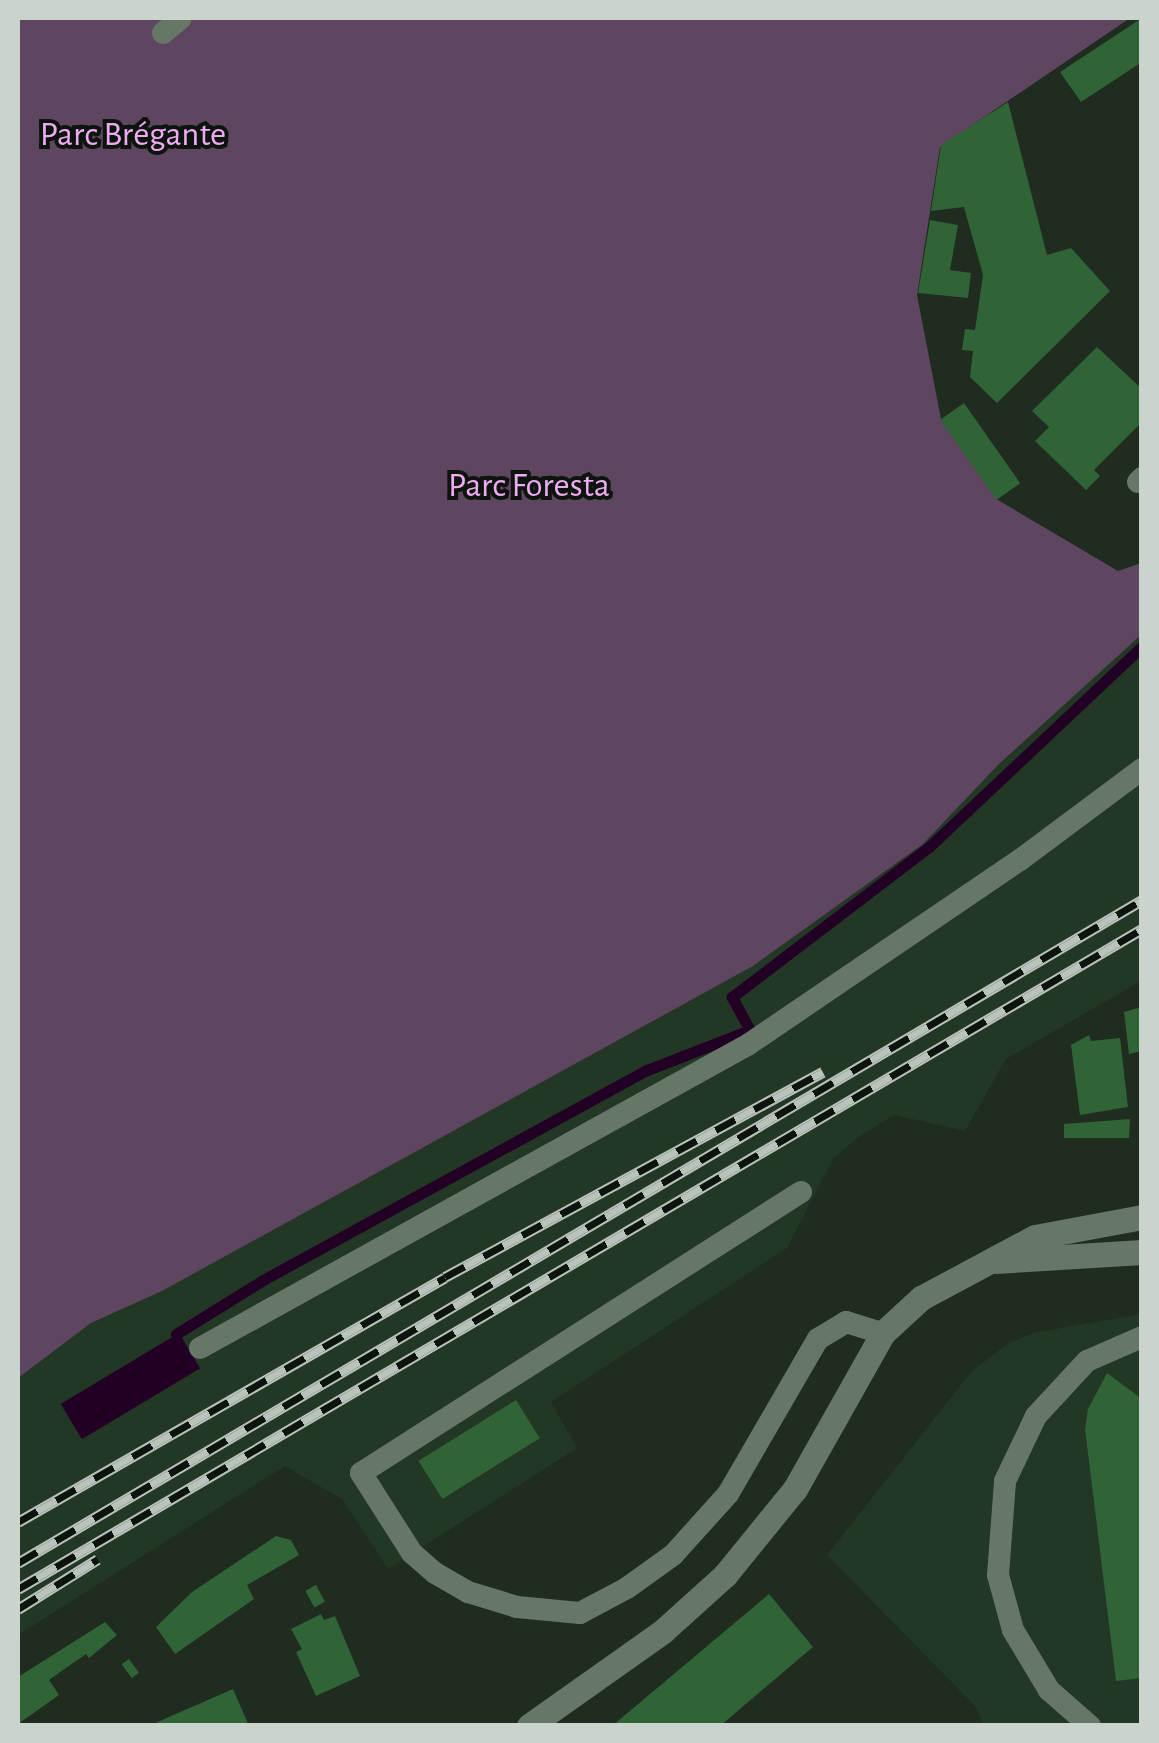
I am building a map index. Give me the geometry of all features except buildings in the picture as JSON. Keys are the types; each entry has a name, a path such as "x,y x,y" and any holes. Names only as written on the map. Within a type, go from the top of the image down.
{"main road":[{"path":"529,1726 663,1631 725,1576 795,1489 883,1333 921,1298 1035,1237 1142,1217"},
{"path":"986,1261 1142,1252"}],"lane":[{"path":"170,18 162,34 181,18"},
{"path":"200,1348 749,1044 1020,860 1142,769"},
{"path":"800,1192 362,1473 412,1553 435,1573 468,1592 517,1607 580,1613 627,1588 673,1555 728,1494 818,1339 846,1322 883,1333"},
{"path":"1090,1726 1049,1690 1013,1630 998,1574 1005,1482 1036,1416 1048,1402 1087,1362 1142,1337"}],"shaded area":[{"path":"1141,635 1141,981 1006,1059 965,1131 894,1115 857,1138 833,1159 787,1248 551,1402 577,1448 388,1569 343,1500 285,1466 18,1635 18,1378 25,1369 91,1323 162,1291 753,966 923,844 999,764"},
{"path":"1141,1314 1141,1725 984,1725 976,1707 827,1555 971,1372 1007,1344 1033,1333"},
{"path":"179,1333 200,1368 82,1439 61,1404"}],"green space":[{"name":"Parc Foresta","path":"18,18 1130,18 940,147 917,295 941,419 998,500 1118,571 1141,563 1141,635 999,764 923,844 753,966 162,1291 91,1323 18,1378"}],"waterway":[{"path":"176,1334 263,1280 647,1070 750,1030 732,997 929,847 1142,646"}],"railway":[{"path":"18,1563 1142,900"},
{"path":"18,1589 1142,929"},
{"path":"18,1522 445,1277 823,1072"},
{"path":"18,1609 98,1559"}],"park label":[{"name":"Parc Brégante","path":"133,135"}]}
